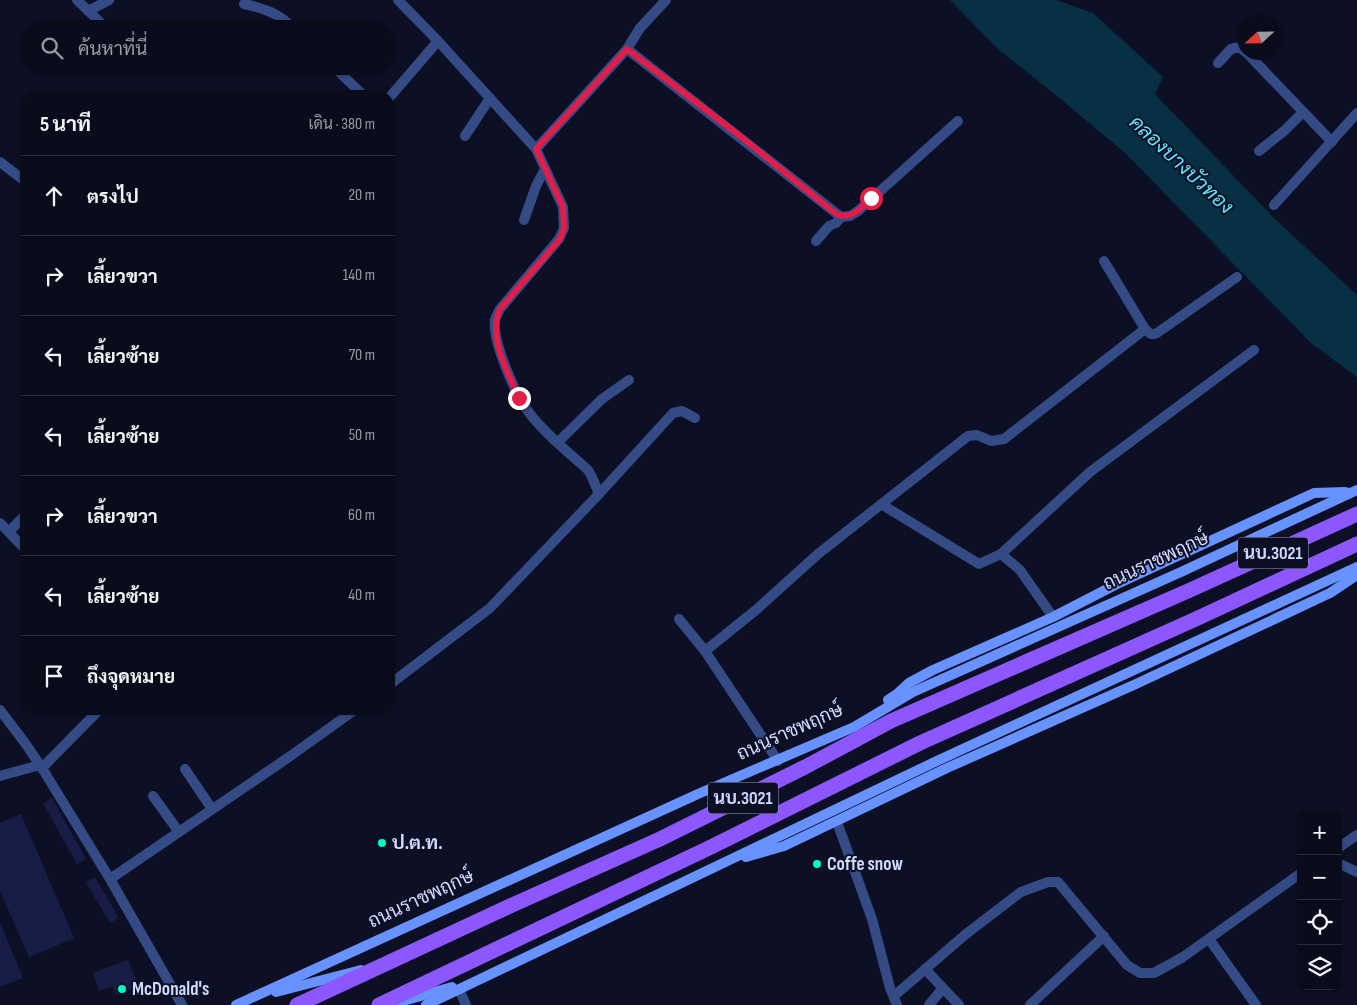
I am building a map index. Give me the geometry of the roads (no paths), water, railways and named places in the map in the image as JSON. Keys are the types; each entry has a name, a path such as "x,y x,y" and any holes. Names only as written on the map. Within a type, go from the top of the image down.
{"main road":[{"name":"ถนนราชพฤกษ์","path":"236,1005 680,802 854,727 913,692 1181,572 1357,490"},
{"path":"854,727 909,683 932,670 1053,617 1118,584 1314,493 1344,492 1357,496"},
{"name":"ถนนราชพฤกษ์","path":"297,1005 660,838 892,722 1357,514"},
{"name":"นบ.3021","path":"379,1005 711,848 920,743 1357,544"},
{"name":"นบ.3021","path":"426,1005 939,760 1357,567"},
{"path":"730,860 758,855 784,846 837,822 947,768 1136,684 1330,593 1357,575"},
{"path":"256,997 395,961"},
{"path":"388,1005 477,980"}],"street":[{"path":"77,0 98,20"},
{"path":"88,11 109,0"},
{"path":"398,0 536,149 563,207 564,228 560,239 500,309 495,319 495,331 500,350 519,398 528,412 588,470 599,494"},
{"path":"536,149 627,49 640,28 666,0"},
{"path":"244,4 262,8 284,20"},
{"path":"395,91 438,41"},
{"path":"1218,63 1231,49 1237,48"},
{"path":"627,49 841,217"},
{"path":"1253,60 1332,142"},
{"path":"342,75 358,90"},
{"path":"465,136 490,98"},
{"path":"1259,151 1284,131 1302,112"},
{"path":"1274,205 1357,113"},
{"path":"816,241 829,226 836,223 841,217 850,216 858,211 958,120"},
{"path":"0,162 20,178"},
{"path":"524,220 536,186 545,169"},
{"path":"1104,261 1149,334 1157,333 1237,277"},
{"path":"705,651 756,610 796,572 968,436 976,435 991,440 1004,439 1145,329"},
{"path":"881,504 979,564 1001,554 1090,472 1254,350"},
{"path":"558,442 602,399 630,380"},
{"path":"395,680 490,608 673,413 682,411 695,418"},
{"path":"9,532 20,520"},
{"path":"0,523 20,544"},
{"path":"1001,554 1020,570 1053,617"},
{"path":"679,619 705,651 778,761"},
{"path":"0,710 41,767 110,879 182,1005"},
{"path":"0,776 41,767 94,715"},
{"path":"110,879 347,715"},
{"path":"184,769 212,810"},
{"path":"153,796 179,832"},
{"path":"837,822 872,919 895,1001"},
{"path":"1342,845 1357,835"},
{"path":"1342,865 1357,872"},
{"path":"895,1001 925,969 966,934 1021,892 1048,882 1058,882 1127,965 1140,973 1154,973 1183,957 1297,876"},
{"path":"1030,1005 1104,936"},
{"path":"1209,939 1256,1005"},
{"path":"925,969 959,1005"},
{"path":"930,1005 943,988"},
{"path":"459,989 466,1005"}],"water":[{"name":"คลองบางบัวทอง","path":"950,0 1056,0 1093,13 1163,77 1155,94 1275,219 1357,295 1357,377 1312,344 1124,152 999,50"}],"place":[{"name":"ป.ต.ท.","path":"382,843"},
{"name":"Coffe snow","path":"817,864"},
{"name":"McDonald's","path":"122,989"}]}
